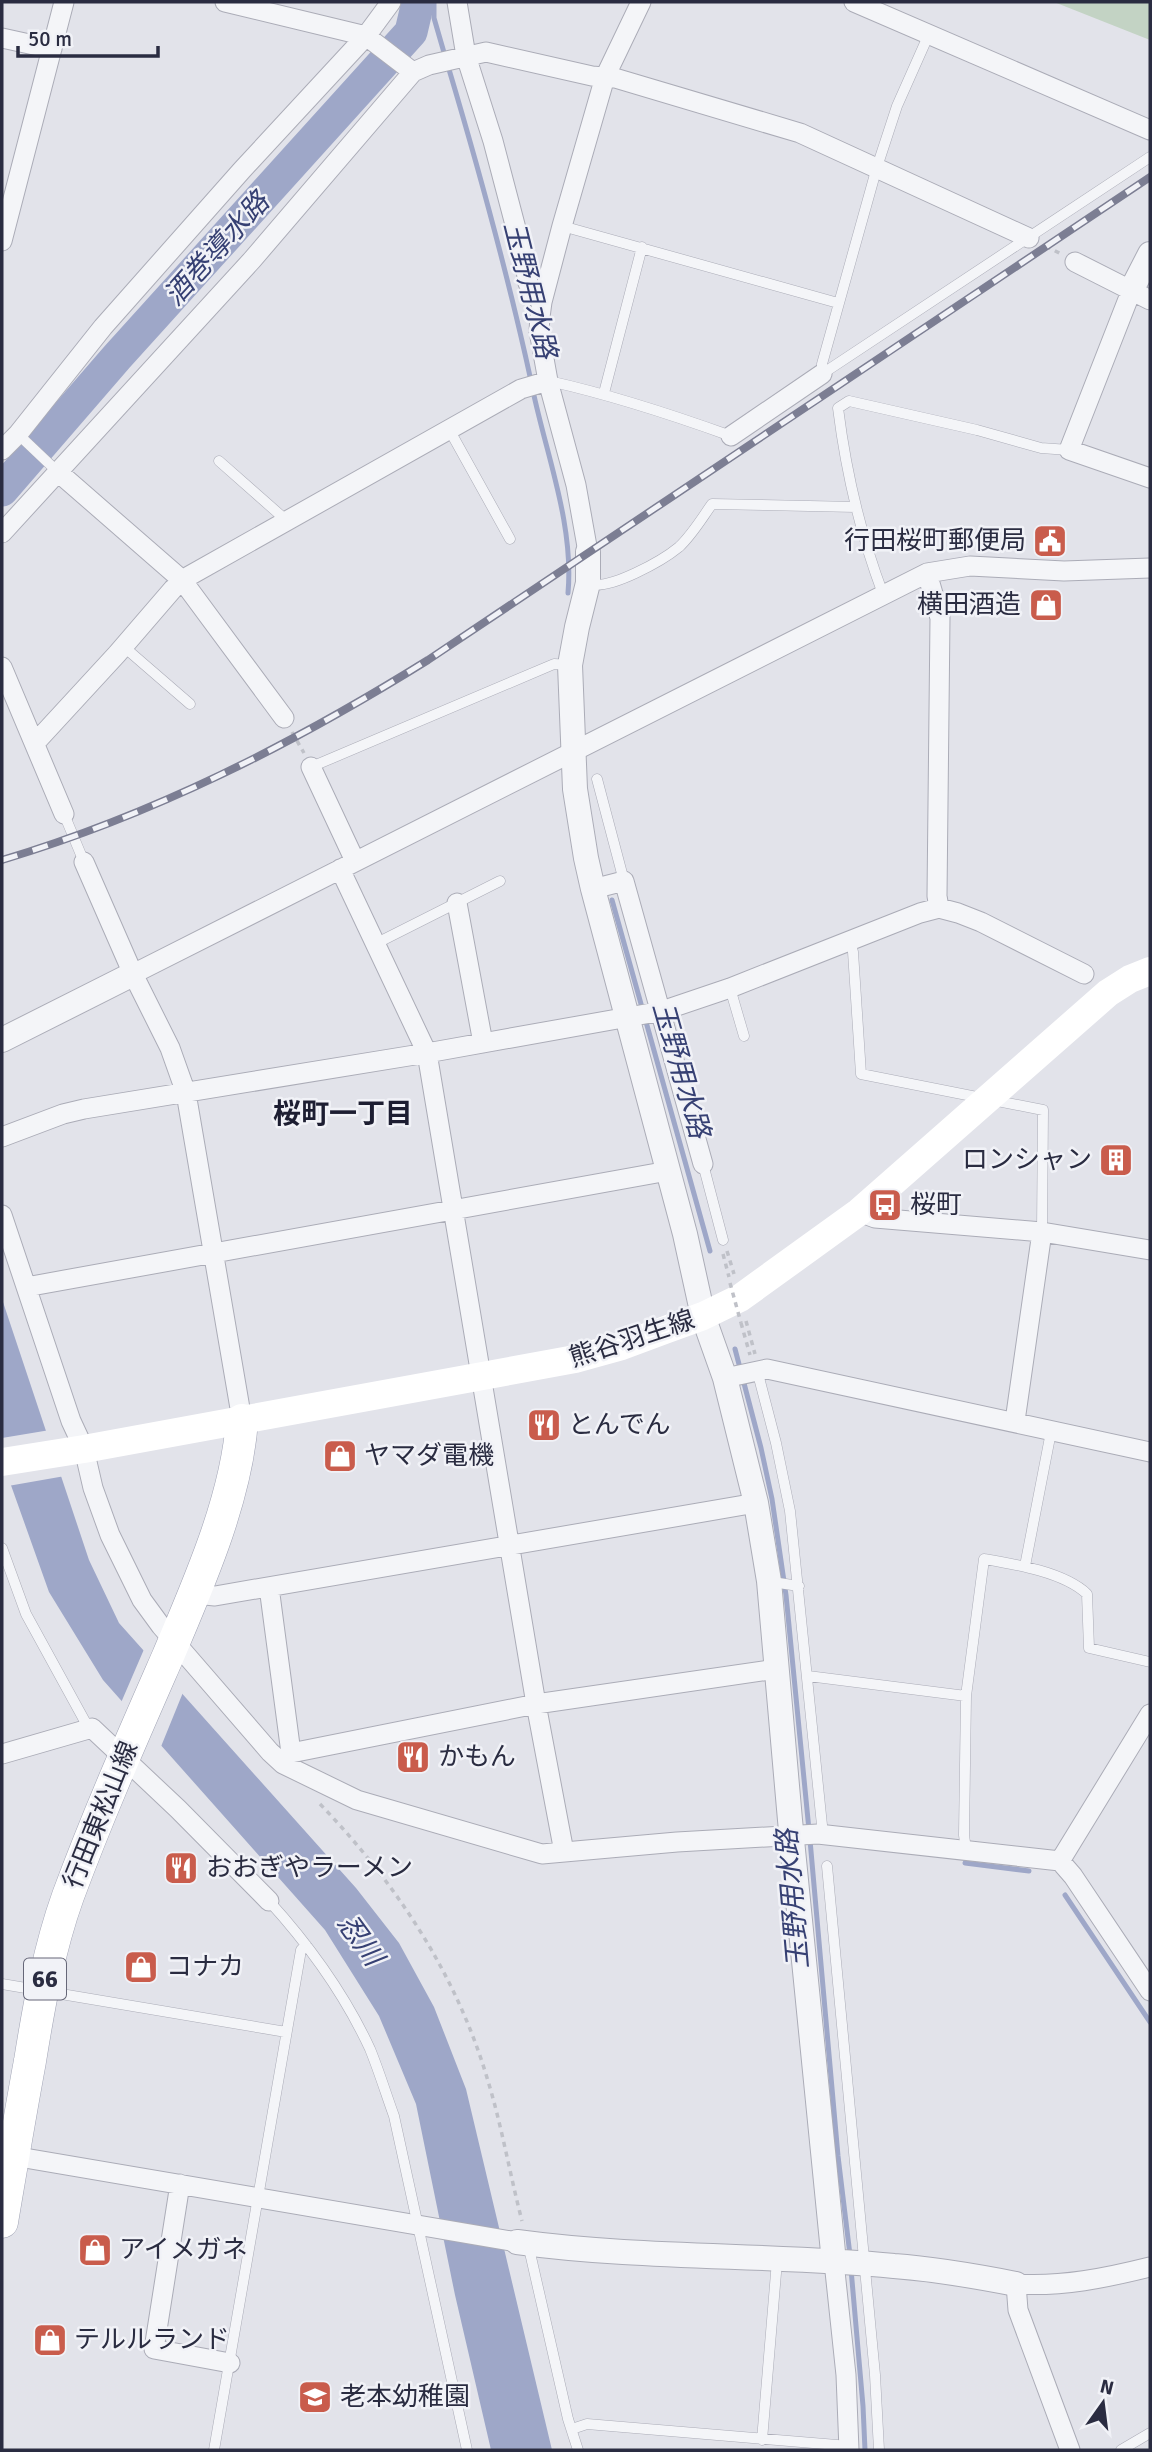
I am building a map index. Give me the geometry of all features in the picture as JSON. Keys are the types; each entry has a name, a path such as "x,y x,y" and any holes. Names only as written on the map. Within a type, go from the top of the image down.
{"main road":[{"name":"熊谷羽生線","path":"2,1462 586,1356 622,1346 703,1316 740,1298 859,1212 1108,993 1130,979 1150,971"},
{"name":"行田東松山線","path":"2,2222 7,2155 42,1991 67,1899 195,1594 231,1484 240,1449 242,1420"}],"street":[{"path":"2,241 64,2"},
{"path":"225,2 260,6 366,36 406,67"},
{"path":"2,450 103,327 242,170 366,36 390,2"},
{"path":"457,2 453,59 493,141 528,283 534,295 542,302"},
{"path":"641,2 605,78 562,226 542,302 535,385 576,485 588,552 588,583 570,664 573,752 582,831 593,890 703,1164"},
{"path":"854,2 1150,130"},
{"path":"2,38 52,49"},
{"path":"2,533 54,467 252,260 406,67 486,52 615,78 800,133 1029,238"},
{"path":"1150,254 1141,295 1069,450 1150,478"},
{"path":"1074,262 1141,295"},
{"path":"731,436 822,374"},
{"path":"35,743 183,580 535,385"},
{"path":"54,467 183,580 237,658 284,718"},
{"path":"2,1040 927,573 970,566 1064,571 1150,568"},
{"path":"927,573 940,618 939,908"},
{"path":"2,667 64,814"},
{"path":"311,767 377,943 427,1053 536,1704 564,1852"},
{"path":"84,862 133,974 170,1048 186,1093 242,1420"},
{"path":"593,890 624,881 668,1171 703,1316 727,1378 773,1582 776,1669 809,1834 849,2263 845,2365 849,2448"},
{"path":"457,903 483,1043"},
{"path":"2,1137 84,1109 427,1053 644,1013 730,988 920,913 939,908 981,922 1084,974"},
{"path":"26,1287 668,1171"},
{"path":"859,1212 875,1218 1042,1232 1150,1250"},
{"path":"2,1214 71,1421 78,1450 110,1535 142,1600 173,1645 270,1752 287,1758 357,1800 542,1854 809,1834 1060,1861 1073,1875 1150,1991"},
{"path":"1015,1422 1042,1232"},
{"path":"727,1378 753,1363 767,1369 1150,1452"},
{"path":"195,1594 215,1596 756,1503"},
{"path":"269,1587 287,1758"},
{"path":"287,1758 536,1704 776,1669"},
{"path":"1060,1861 1150,1714"},
{"path":"2,1754 92,1728 127,1751 269,1901"},
{"path":"7,2155 423,2227 522,2236 581,2250 927,2269 1016,2284 1067,2284 1150,2267"},
{"path":"180,2184 154,2349 230,2363"},
{"path":"1016,2284 1018,2310 1070,2450"}],"lane":[{"path":"822,374 822,364 838,303 877,167 897,106 929,34"},
{"path":"822,374 1150,157"},
{"path":"562,226 838,303"},
{"path":"604,393 642,247"},
{"path":"535,385 604,393 649,406 731,436"},
{"path":"883,593 867,552 856,507 838,408 849,401 977,430 1041,448 1069,450"},
{"path":"450,431 510,539"},
{"path":"15,435 54,467"},
{"path":"219,461 287,521"},
{"path":"588,583 597,586 608,584 678,548 712,504 856,507"},
{"path":"123,646 190,704"},
{"path":"311,767 554,664 570,664"},
{"path":"597,779 624,881"},
{"path":"64,814 84,862"},
{"path":"377,943 500,881"},
{"path":"850,941 861,1074 1043,1110 1042,1232"},
{"path":"730,988 744,1036"},
{"path":"703,1164 722,1245"},
{"path":"753,1363 776,1443 790,1511 808,1676 809,1834"},
{"path":"1026,1566 1051,1432"},
{"path":"2,1548 26,1614 88,1727"},
{"path":"966,1850 966,1696 984,1559 1026,1566 1079,1586 1087,1594 1089,1648 1150,1662"},
{"path":"773,1582 798,1586"},
{"path":"808,1676 966,1696"},
{"path":"827,1866 849,2263 875,2375 879,2450"},
{"path":"269,1901 306,1945 356,2021 371,2052 394,2116 423,2227 467,2450"},
{"path":"214,2450 286,2032 301,1950 306,1945"},
{"path":"2,1984 286,2032"},
{"path":"522,2236 578,2450"},
{"path":"762,2440 777,2260"},
{"path":"572,2428 587,2424 849,2448"},
{"path":"1121,2450 1150,2433"},
{"path":"459,2450 465,2439"}],"path":[{"path":"1029,238 1074,262"},
{"path":"284,718 311,767"},
{"path":"722,1245 736,1282"},
{"path":"722,1245 753,1363"},
{"path":"745,1316 755,1353 753,1363"},
{"path":"313,1797 403,1904 452,1987 468,2021 489,2082 522,2236"}],"green space":[{"path":"1054,2 1150,2 1150,40"}],"water":[{"name":"忍川","path":"2,1299 89,1560 119,1623 356,1888 399,1943 434,2007 466,2089 552,2450 491,2450 455,2295 416,2104 379,2016 325,1930 103,1680 49,1592 2,1460"}],"pier":[{"path":"50,1430 65,1476 8,1486 2,1470 2,1438"},
{"path":"145,1647 184,1690 160,1749 120,1705"}],"waterway":[{"name":"酒巻導水路","path":"2,490 117,357 411,32 418,2"},
{"name":"玉野用水路","path":"434,2 434,18 445,56"},
{"name":"玉野用水路","path":"448,66 513,302 531,381"},
{"name":"玉野用水路","path":"533,391 563,517 569,568 568,593"},
{"name":"玉野用水路","path":"612,900 710,1251"},
{"name":"玉野用水路","path":"735,1349 772,1499 786,1595 809,1830"},
{"name":"玉野用水路","path":"810,1840 838,2156 850,2255"},
{"path":"965,1863 1029,1871"},
{"path":"1065,1895 1150,2022"},
{"name":"玉野用水路","path":"851,2269 865,2450"}],"railway":[{"path":"2,860 59,842 168,799 274,748 377,691 428,660 1150,177"}],"place":[{"name":"行田桜町郵便局","path":"1050,541"},
{"name":"横田酒造","path":"1046,605"},
{"name":"ロンシャン","path":"1116,1160"},
{"name":"桜町","path":"885,1205"},
{"name":"とんでん","path":"544,1425"},
{"name":"ヤマダ電機","path":"340,1456"},
{"name":"かもん","path":"413,1757"},
{"name":"おおぎやラーメン","path":"181,1868"},
{"name":"コナカ","path":"141,1967"},
{"name":"アイメガネ","path":"95,2250"},
{"name":"テルルランド","path":"50,2340"},
{"name":"老本幼稚園","path":"315,2397"}],"district":[{"name":"桜町一丁目","path":"343,1114"}]}
